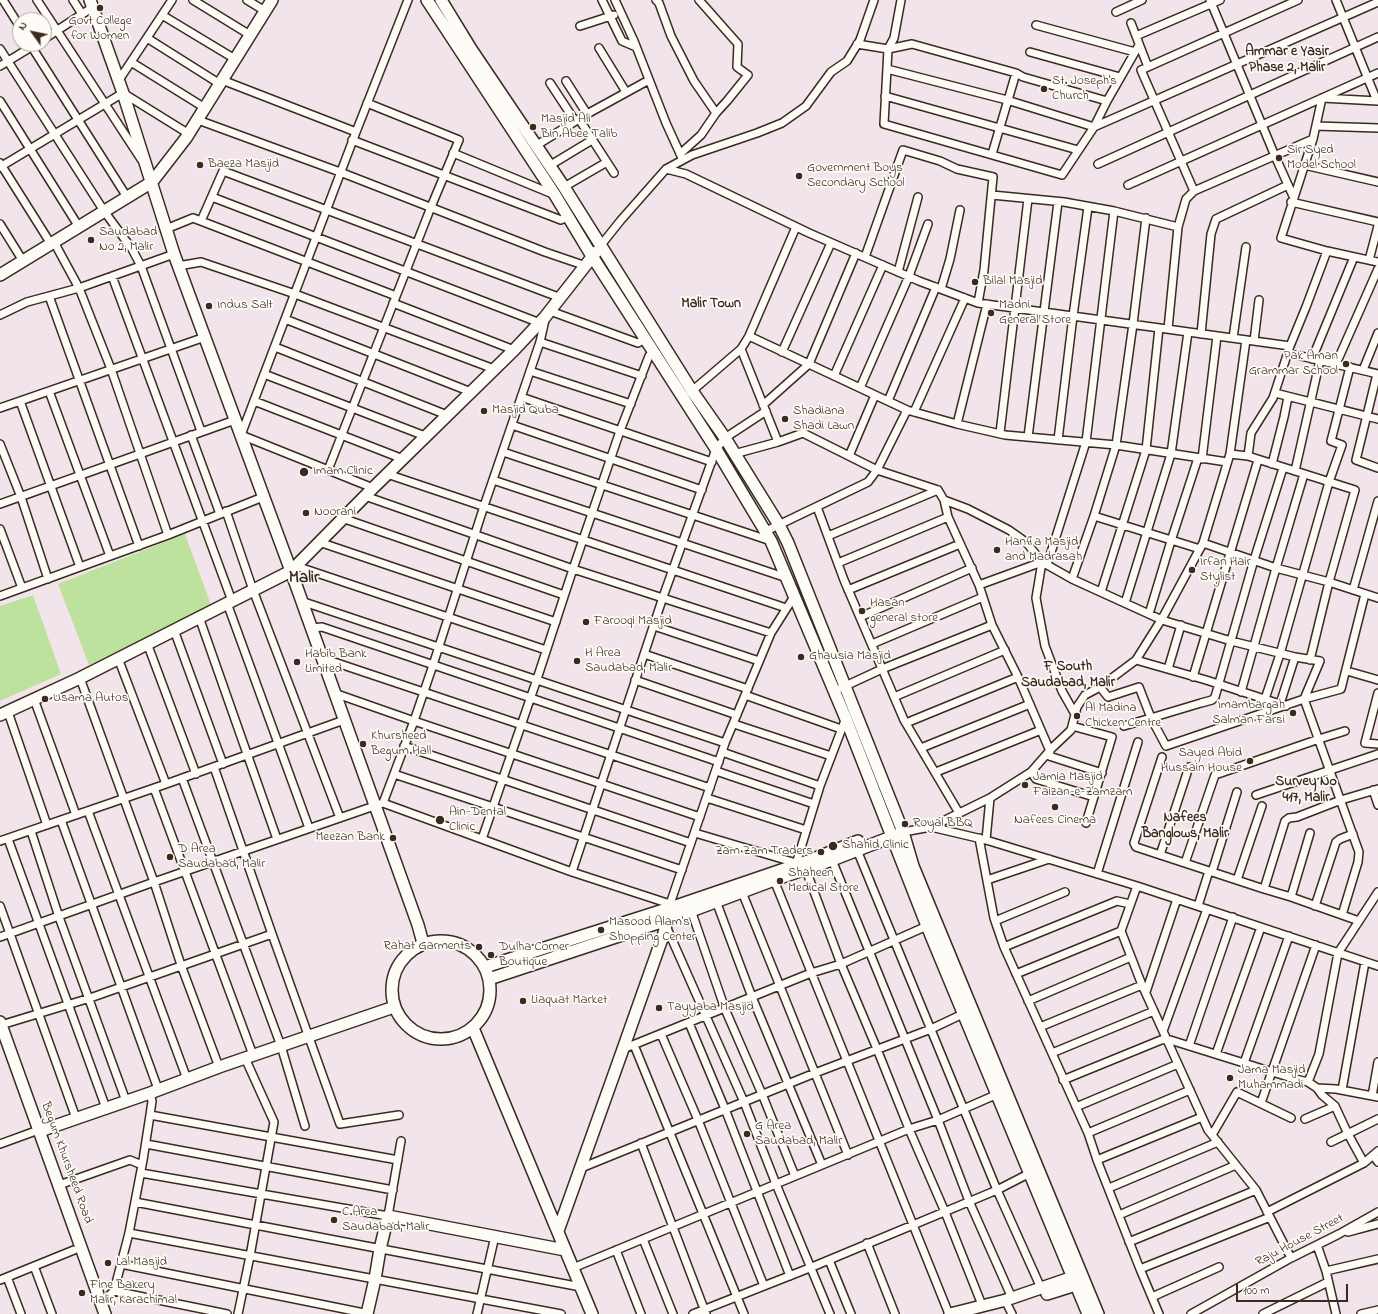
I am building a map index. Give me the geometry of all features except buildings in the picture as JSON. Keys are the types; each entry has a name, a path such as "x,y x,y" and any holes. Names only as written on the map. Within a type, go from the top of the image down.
{"street":[{"path":"3,0 12,14"},
{"path":"38,0 148,170"},
{"path":"73,0 82,14"},
{"path":"119,80 172,0"},
{"path":"193,0 250,35"},
{"path":"247,0 265,11"},
{"path":"0,274 152,182 189,134 272,0"},
{"path":"241,435 352,140 408,0"},
{"path":"427,0 536,145 601,245 692,391 725,438 779,525 788,543 845,686 897,831 927,926 968,1011"},
{"path":"440,0 484,77 593,257 716,448 769,536 788,578 834,691 844,724 913,866 968,1011 1078,1280 1088,1314"},
{"path":"602,0 622,41 636,47"},
{"path":"615,0 650,80 666,123 682,157"},
{"path":"656,0 659,3 671,36 694,81 716,113"},
{"path":"47,825 4,713 80,678 293,569 402,458 514,350 561,298 620,220 666,169 682,157 748,75 737,67 738,44 699,0"},
{"path":"682,157 757,133 782,123 806,106 831,72 847,61 857,44 874,0"},
{"path":"901,0 894,38 888,49 884,124 1062,175 1094,127 1139,44"},
{"path":"1116,12 1142,0"},
{"path":"1136,36 1211,2 1220,0"},
{"path":"1194,191 1141,70 1298,0"},
{"path":"1322,98 1378,101 1336,0"},
{"path":"1211,2 1288,185 1292,199"},
{"path":"887,69 1007,100 1094,127 1378,2"},
{"path":"52,33 82,14 92,3 119,80 178,266 264,498 293,569 301,601 344,720 379,804 423,943"},
{"path":"580,26 620,13"},
{"path":"162,15 235,59"},
{"path":"1131,23 1148,67"},
{"path":"1036,24 1135,52"},
{"path":"1098,164 1378,37"},
{"path":"147,38 221,82 356,132"},
{"path":"857,44 888,49 912,44 1016,73 1023,78 1107,101"},
{"path":"599,48 626,92"},
{"path":"0,49 104,212 132,249 141,266 201,432"},
{"path":"0,66 22,52"},
{"path":"37,52 127,197"},
{"path":"1030,52 1120,77"},
{"path":"131,62 205,108"},
{"path":"992,154 1016,73"},
{"path":"1128,185 1378,73"},
{"path":"536,145 587,114 650,80"},
{"path":"566,81 587,114"},
{"path":"550,83 614,173"},
{"path":"123,93 1,165 53,243 80,288 111,370 168,535"},
{"path":"123,93 189,134"},
{"path":"885,96 1078,150"},
{"path":"1322,98 1316,126 1281,238 1327,251 1378,262"},
{"path":"0,101 79,226"},
{"path":"328,470 416,243 459,140 367,103"},
{"path":"198,120 340,172 586,266"},
{"path":"1316,126 1378,128"},
{"path":"1168,329 1178,227 1186,199 1194,191 1312,139"},
{"path":"352,140 560,220 568,216"},
{"path":"549,166 592,140"},
{"path":"865,258 903,150 940,161 957,169 993,178 984,270 978,303"},
{"path":"453,153 555,195"},
{"path":"564,188 607,162"},
{"path":"1304,165 1378,182"},
{"path":"666,169 686,174 831,243 898,272 978,303 1290,346"},
{"path":"201,221 223,171 561,298"},
{"path":"1201,334 1211,234 1216,219 1288,185"},
{"path":"992,196 1058,202 1114,211 1178,227"},
{"path":"212,197 406,271 545,317 638,343 645,339"},
{"path":"898,272 918,197"},
{"path":"1000,434 1028,199"},
{"path":"1292,199 1378,222"},
{"path":"1028,437 1058,202"},
{"path":"1058,440 1088,207"},
{"path":"888,401 939,288 950,259 960,210"},
{"path":"1075,714 1062,691 1045,646 1036,598 1044,564 1086,442 1102,320 1114,211"},
{"path":"166,229 193,218 307,262 514,350"},
{"path":"1072,579 1094,516 1116,445 1146,218"},
{"path":"0,224 23,261"},
{"path":"860,388 909,276 928,224"},
{"path":"1369,260 1378,226"},
{"path":"692,391 740,348 749,336 796,227"},
{"path":"782,352 831,243"},
{"path":"1233,338 1246,247"},
{"path":"1248,456 1251,432 1273,398 1290,346 1327,251"},
{"path":"0,315 27,302 80,288 174,254"},
{"path":"572,872 663,597 716,448 725,438 764,408 809,364 856,254"},
{"path":"1312,359 1354,257"},
{"path":"178,266 201,262 295,294 494,370"},
{"path":"834,376 883,265"},
{"path":"1336,364 1378,269"},
{"path":"112,276 202,521 309,828"},
{"path":"49,296 139,546"},
{"path":"769,536 779,525 868,482 877,470 911,411 965,298"},
{"path":"1254,341 1259,300"},
{"path":"957,424 987,304"},
{"path":"379,804 394,774 414,721 484,506 540,342 545,317"},
{"path":"285,319 470,392"},
{"path":"1101,592 1146,450 1159,328"},
{"path":"1125,603 1171,454 1188,332"},
{"path":"1363,370 1378,333"},
{"path":"749,336 911,411 957,424 1000,434 1116,445 1227,462"},
{"path":"1149,614 1171,541 1200,458 1217,336"},
{"path":"0,408 205,337"},
{"path":"489,979 897,831 931,827 990,798 1031,772 1071,730 1077,708 1085,695 1100,687 1136,660 1162,620 1202,546 1230,454 1246,340"},
{"path":"540,342 642,376"},
{"path":"275,347 447,415"},
{"path":"740,348 778,442"},
{"path":"482,839 620,431 649,356 654,351"},
{"path":"1288,353 1378,374 1356,460 1378,468"},
{"path":"1295,471 1320,360"},
{"path":"1265,699 1280,654 1329,482 1342,445 1331,441 1350,367"},
{"path":"530,371 631,404"},
{"path":"264,374 425,436"},
{"path":"49,391 110,556"},
{"path":"1275,393 1378,419"},
{"path":"849,456 875,395"},
{"path":"1272,464 1288,396"},
{"path":"521,397 712,462"},
{"path":"20,401 80,567"},
{"path":"254,401 402,458"},
{"path":"0,504 235,420"},
{"path":"512,425 702,490"},
{"path":"734,454 778,442 803,433 877,470 938,490 944,500 948,517 979,585 992,625 1018,677 1041,730 1048,753"},
{"path":"191,435 253,590 340,818"},
{"path":"241,435 373,488"},
{"path":"0,444 21,497 48,579"},
{"path":"503,452 693,515 769,536"},
{"path":"1230,454 1248,456 1355,490 1329,582 1310,660"},
{"path":"1192,676 1258,460"},
{"path":"1124,726 1212,700 1215,697 1254,560 1283,468"},
{"path":"387,474 786,608"},
{"path":"1241,692 1304,474"},
{"path":"493,480 788,578"},
{"path":"828,536 938,490"},
{"path":"365,496 573,569 771,633"},
{"path":"0,596 139,546 264,498"},
{"path":"944,500 968,509 1009,530 1026,542 1044,564 1072,579 1162,620 1231,641 1280,654 1320,662 1304,699 1359,852 1358,862 1342,914"},
{"path":"1353,590 1378,501"},
{"path":"817,506 848,590 906,723 959,813"},
{"path":"1094,516 1171,541 1230,552 1276,568 1378,597"},
{"path":"838,563 948,517"},
{"path":"342,518 564,594"},
{"path":"0,529 22,588"},
{"path":"319,542 556,622"},
{"path":"848,590 960,544"},
{"path":"979,585 1044,564"},
{"path":"860,617 972,568"},
{"path":"293,569 448,617 546,650"},
{"path":"1100,687 1108,697 1139,687 1151,718 1166,746 1283,705 1341,689 1347,671 1365,594"},
{"path":"558,1231 582,1168 670,914 682,870 722,752 771,633 795,595"},
{"path":"872,644 983,597"},
{"path":"301,601 537,679 726,744"},
{"path":"199,617 277,839"},
{"path":"834,691 882,669 992,625"},
{"path":"1168,669 1181,625"},
{"path":"654,626 759,662"},
{"path":"311,628 322,627 719,762"},
{"path":"174,630 223,764"},
{"path":"147,643 196,774"},
{"path":"894,697 1005,650"},
{"path":"644,654 746,692 844,724"},
{"path":"1283,705 1295,657"},
{"path":"118,658 166,784"},
{"path":"322,658 710,788"},
{"path":"1136,660 1283,705"},
{"path":"1347,671 1378,680"},
{"path":"906,723 1018,677"},
{"path":"80,678 154,882 181,965 219,1067"},
{"path":"635,680 737,715"},
{"path":"334,693 700,817"},
{"path":"1378,693 1376,706 1364,742 1378,744"},
{"path":"34,699 76,815"},
{"path":"921,748 1030,704"},
{"path":"0,841 196,774 344,720"},
{"path":"734,724 831,756"},
{"path":"844,724 814,804 806,830 799,866 877,1049 982,1305"},
{"path":"1072,726 1112,737 1086,823"},
{"path":"936,772 1041,730"},
{"path":"1185,863 1215,775 1319,739 1345,732"},
{"path":"1097,874 1138,742"},
{"path":"404,746 691,844"},
{"path":"722,752 820,786"},
{"path":"1048,753 1102,773"},
{"path":"1256,795 1378,754"},
{"path":"1162,757 1134,843 1136,847 1291,897 1359,921"},
{"path":"214,767 340,1124 399,1115"},
{"path":"1160,855 1189,768"},
{"path":"716,771 814,804"},
{"path":"1031,772 1036,779 1094,797"},
{"path":"394,774 682,870"},
{"path":"182,778 281,1046 305,1126"},
{"path":"154,788 215,953 249,1056 274,1122 238,1314"},
{"path":"1264,889 1285,821 1289,818 1297,817 1375,789 1378,805"},
{"path":"1198,906 1211,872 1237,792"},
{"path":"707,798 806,830"},
{"path":"990,798 982,839 987,880 995,921 1004,947 1088,1133 1129,1242 1159,1314"},
{"path":"0,937 379,804 482,839 572,872 670,914 707,1016 744,1102 830,1314"},
{"path":"1237,880 1262,806"},
{"path":"88,811 187,1079"},
{"path":"61,820 121,987 154,1091 141,1173 129,1232 114,1291 102,1310"},
{"path":"931,827 982,839 1137,886 1378,966"},
{"path":"31,831 59,917 90,998 126,1101"},
{"path":"485,967 670,914 691,910 774,880 799,866 832,860 897,831"},
{"path":"695,833 799,866"},
{"path":"1291,897 1310,833"},
{"path":"1315,906 1336,842 1353,834"},
{"path":"8,839 106,1108"},
{"path":"857,850 997,1190 1035,1293"},
{"path":"987,880 1049,859"},
{"path":"832,860 904,1040 938,1120 1010,1306"},
{"path":"774,880 846,1061 950,1314 982,1305 1010,1306"},
{"path":"1137,886 1121,931 1142,985 1202,1117 1212,1135 1256,1190 1291,1258"},
{"path":"742,892 848,1155"},
{"path":"995,921 1065,892"},
{"path":"1308,1082 1319,1054 1338,953 1378,892"},
{"path":"1146,992 1177,899"},
{"path":"716,901 752,997 822,1165"},
{"path":"1004,947 1117,901 1130,904"},
{"path":"1370,905 1378,904"},
{"path":"0,906 76,1118"},
{"path":"1163,1031 1207,909"},
{"path":"691,910 725,1009 762,1094 795,1176"},
{"path":"1189,1046 1233,917"},
{"path":"623,1049 811,973 840,964 927,926"},
{"path":"1216,1054 1261,927"},
{"path":"1016,974 1121,931"},
{"path":"0,1024 39,1014 90,998 272,934"},
{"path":"1244,1063 1289,936"},
{"path":"436,940 450,940 463,945 474,952 485,967 491,989 489,1004 482,1017 473,1028 459,1036 444,1039 429,1038 414,1032 403,1022 394,1007 391,993 393,977 399,963 409,951 423,943 436,940"},
{"path":"1261,1103 1316,945"},
{"path":"1028,1001 1131,957"},
{"path":"1367,962 1378,961"},
{"path":"1342,1090 1367,962"},
{"path":"1040,1027 1142,985"},
{"path":"0,1144 126,1101 249,1056 394,1007"},
{"path":"582,1168 762,1094 904,1040 968,1011"},
{"path":"1052,1053 1154,1011"},
{"path":"689,1023 725,1109 790,1276"},
{"name":"Begum Khursheed Road","path":"0,1024 74,1250 102,1310"},
{"path":"473,1028 592,1314"},
{"path":"661,1034 698,1120 764,1286"},
{"name":"Begum Khursheed Road","path":"0,1039 59,1186 102,1310"},
{"path":"1063,1080 1161,1040 1167,1039 1308,1082 1317,1088 1322,1095 1335,1106 1364,1163"},
{"path":"634,1045 744,1314"},
{"path":"1317,1088 1342,1090 1375,1096 1378,1062"},
{"path":"1076,1107 1178,1064"},
{"path":"1088,1133 1190,1090"},
{"path":"1212,1135 1237,1092 1291,1118"},
{"path":"573,1268 909,1129 938,1120 1002,1093"},
{"path":"1305,1119 1335,1106"},
{"path":"150,1115 398,1160"},
{"path":"1097,1160 1202,1117"},
{"path":"1331,1142 1378,1119"},
{"path":"121,1264 368,1314 393,1190 401,1141"},
{"path":"1109,1188 1218,1142"},
{"path":"641,1143 705,1312"},
{"path":"146,1144 393,1190"},
{"path":"1140,1269 1269,1215 1364,1163 1376,1153 1378,1162"},
{"path":"59,1186 130,1160 142,1165"},
{"path":"1119,1215 1236,1165"},
{"path":"693,1314 705,1312 737,1297 997,1190 1034,1171"},
{"path":"141,1173 388,1216 565,1250"},
{"path":"1129,1242 1256,1190"},
{"path":"135,1202 581,1287"},
{"name":"Raju House Street","path":"1190,1314 1378,1212"},
{"path":"1338,1234 1378,1224"},
{"path":"129,1232 561,1314"},
{"path":"477,1314 495,1236"},
{"path":"643,1239 673,1314"},
{"path":"867,1243 895,1314"},
{"path":"1317,1245 1326,1270 1336,1314"},
{"path":"21,1314 4,1279 74,1250"},
{"path":"616,1250 641,1314"},
{"path":"1326,1270 1378,1259"},
{"path":"829,1260 850,1314"},
{"path":"34,1266 52,1314"},
{"path":"1152,1297 1219,1267"},
{"path":"970,1314 1010,1306 1035,1293 1078,1280"},
{"path":"1078,1280 1098,1314"},
{"path":"1263,1314 1328,1282"},
{"path":"114,1291 227,1314"},
{"path":"1361,1314 1378,1310"}],"green space":[{"path":"185,534 211,605 89,665 58,584"},
{"path":"33,595 61,674 0,701 0,606"}],"place":[{"name":"Govt College for Women","path":"100,8"},
{"name":"St. Joseph's Church","path":"1044,89"},
{"name":"Masjid Ali Bin Abee Talib","path":"533,127"},
{"name":"Sir Syed Model School","path":"1279,158"},
{"name":"Baeza Masjid","path":"200,165"},
{"name":"Government Boys Secondary School","path":"799,176"},
{"name":"Saudabad No 2, Malir","path":"91,240"},
{"name":"Bilal Masjid","path":"975,282"},
{"name":"Indus Salt","path":"209,306"},
{"name":"Madni General Store","path":"991,313"},
{"name":"Pak Aman Grammar School","path":"1346,364"},
{"name":"Masjid Quba","path":"484,411"},
{"name":"Shadiana Shadi Lawn","path":"785,419"},
{"name":"Imam Clinic","path":"304,472"},
{"name":"Noorani","path":"306,513"},
{"name":"Hanfia Masjid and Madrasah","path":"997,550"},
{"name":"Irfan Hair Stylist","path":"1192,570"},
{"name":"Hasan general store","path":"862,611"},
{"name":"Farooqi Masjid","path":"586,622"},
{"name":"Ghausia Masjid","path":"801,657"},
{"name":"H Area Saudabad, Malir","path":"577,661"},
{"name":"Habib Bank Limited","path":"297,662"},
{"name":"Usama Autos","path":"45,699"},
{"name":"Imambargah Salman Farsi","path":"1293,713"},
{"name":"Al Madina Chicken Centre","path":"1077,716"},
{"name":"Khursheed Begum Hall","path":"363,744"},
{"name":"Sayed Abid Hussain House","path":"1250,761"},
{"name":"Jamia Masjid Faizan-e-Zamzam","path":"1025,785"},
{"name":"Nafees Cinema","path":"1055,807"},
{"name":"Ain-Dental Clinic","path":"440,820"},
{"name":"Royal BBQ","path":"905,824"},
{"name":"Meezan Bank","path":"393,838"},
{"name":"Shahid Clinic","path":"833,846"},
{"name":"Zam Zam Traders","path":"821,852"},
{"name":"D Area Saudabad, Malir","path":"170,857"},
{"name":"Shaheen Medical Store","path":"780,881"},
{"name":"Masood Alam's Shopping Center","path":"601,930"},
{"name":"Rahat Garments","path":"479,947"},
{"name":"Dulha Corner Boutique","path":"491,955"},
{"name":"Liaquat Market","path":"523,1001"},
{"name":"Tayyaba Masjid","path":"659,1008"},
{"name":"Jama Masjid Muhammadi","path":"1230,1078"},
{"name":"G Area Saudabad, Malir","path":"747,1134"},
{"name":"C Area Saudabad, Malir","path":"334,1220"},
{"name":"Lal Masjid","path":"108,1263"},
{"name":"Fine Bakery Malir, Karachimal","path":"82,1293"}],"district":[{"name":"Ammar e Yasir Phase 2, Malir","path":"1287,62"},
{"name":"Malir Town","path":"711,305"},
{"name":"Malir","path":"304,579"},
{"name":"F South Saudabad, Malir","path":"1068,676"},
{"name":"Survey No 417, Malir","path":"1306,792"},
{"name":"Nafees Banglows, Malir","path":"1185,828"}]}
